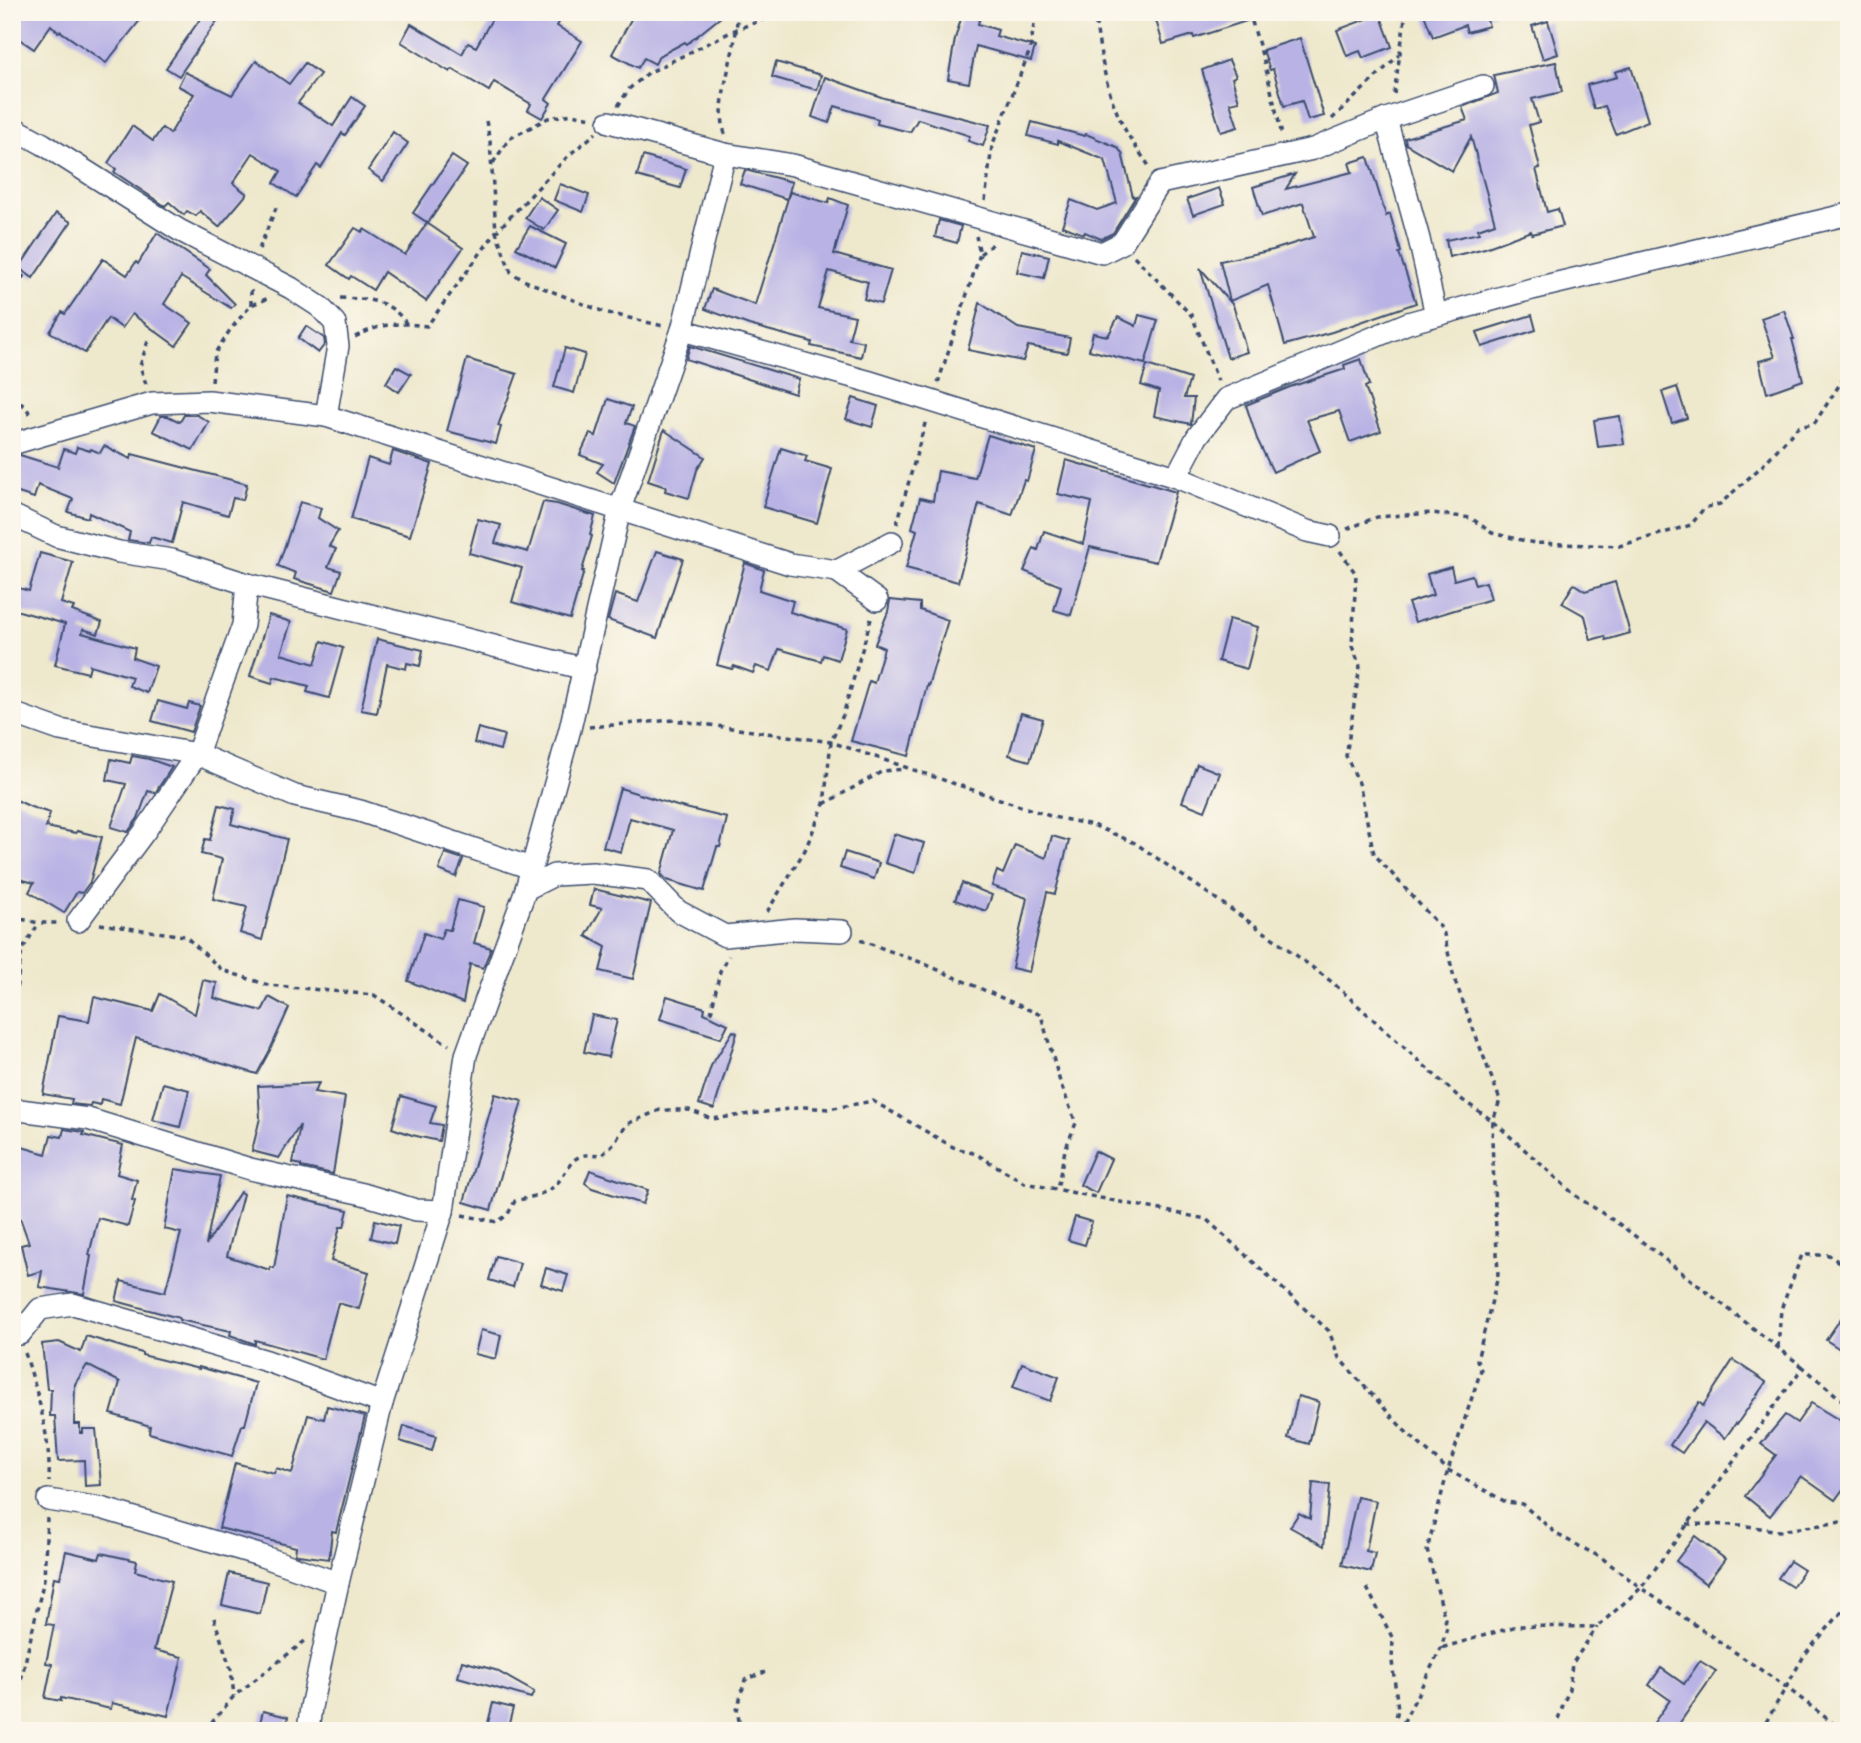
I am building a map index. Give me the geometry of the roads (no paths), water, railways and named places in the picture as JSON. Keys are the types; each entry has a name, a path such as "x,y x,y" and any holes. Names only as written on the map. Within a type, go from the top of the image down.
{"street":[{"path":"609,122 725,154 793,165 1102,253 1122,243 1160,183 1313,149 1483,86"},
{"path":"1386,120 1419,239 1436,316"},
{"path":"12,127 179,230 291,288 320,307 335,323 338,345 326,416"},
{"path":"308,1731 338,1583 382,1403 443,1211 466,1055 526,889 585,669 620,509 682,330 725,154"},
{"path":"1176,477 1197,437 1226,399 1408,323 1532,289 1849,214"},
{"path":"682,330 867,381 1176,477 1307,531 1330,536"},
{"path":"12,444 152,403 209,401 326,416 790,564 837,571 877,600"},
{"path":"12,515 56,536 119,552 172,560 247,584 585,669"},
{"path":"837,571 892,542"},
{"path":"78,921 145,831 197,754 243,625 247,584"},
{"path":"12,713 60,730 197,754 295,796 360,811 531,867"},
{"path":"526,889 554,874 593,873 648,880 678,911 724,936 795,929 842,931"},
{"path":"12,1109 88,1119 250,1169 363,1194 416,1210 443,1211"},
{"path":"20,1334 40,1309 73,1304 267,1361 382,1403"},
{"path":"48,1500 101,1508 259,1555 338,1583"}]}
